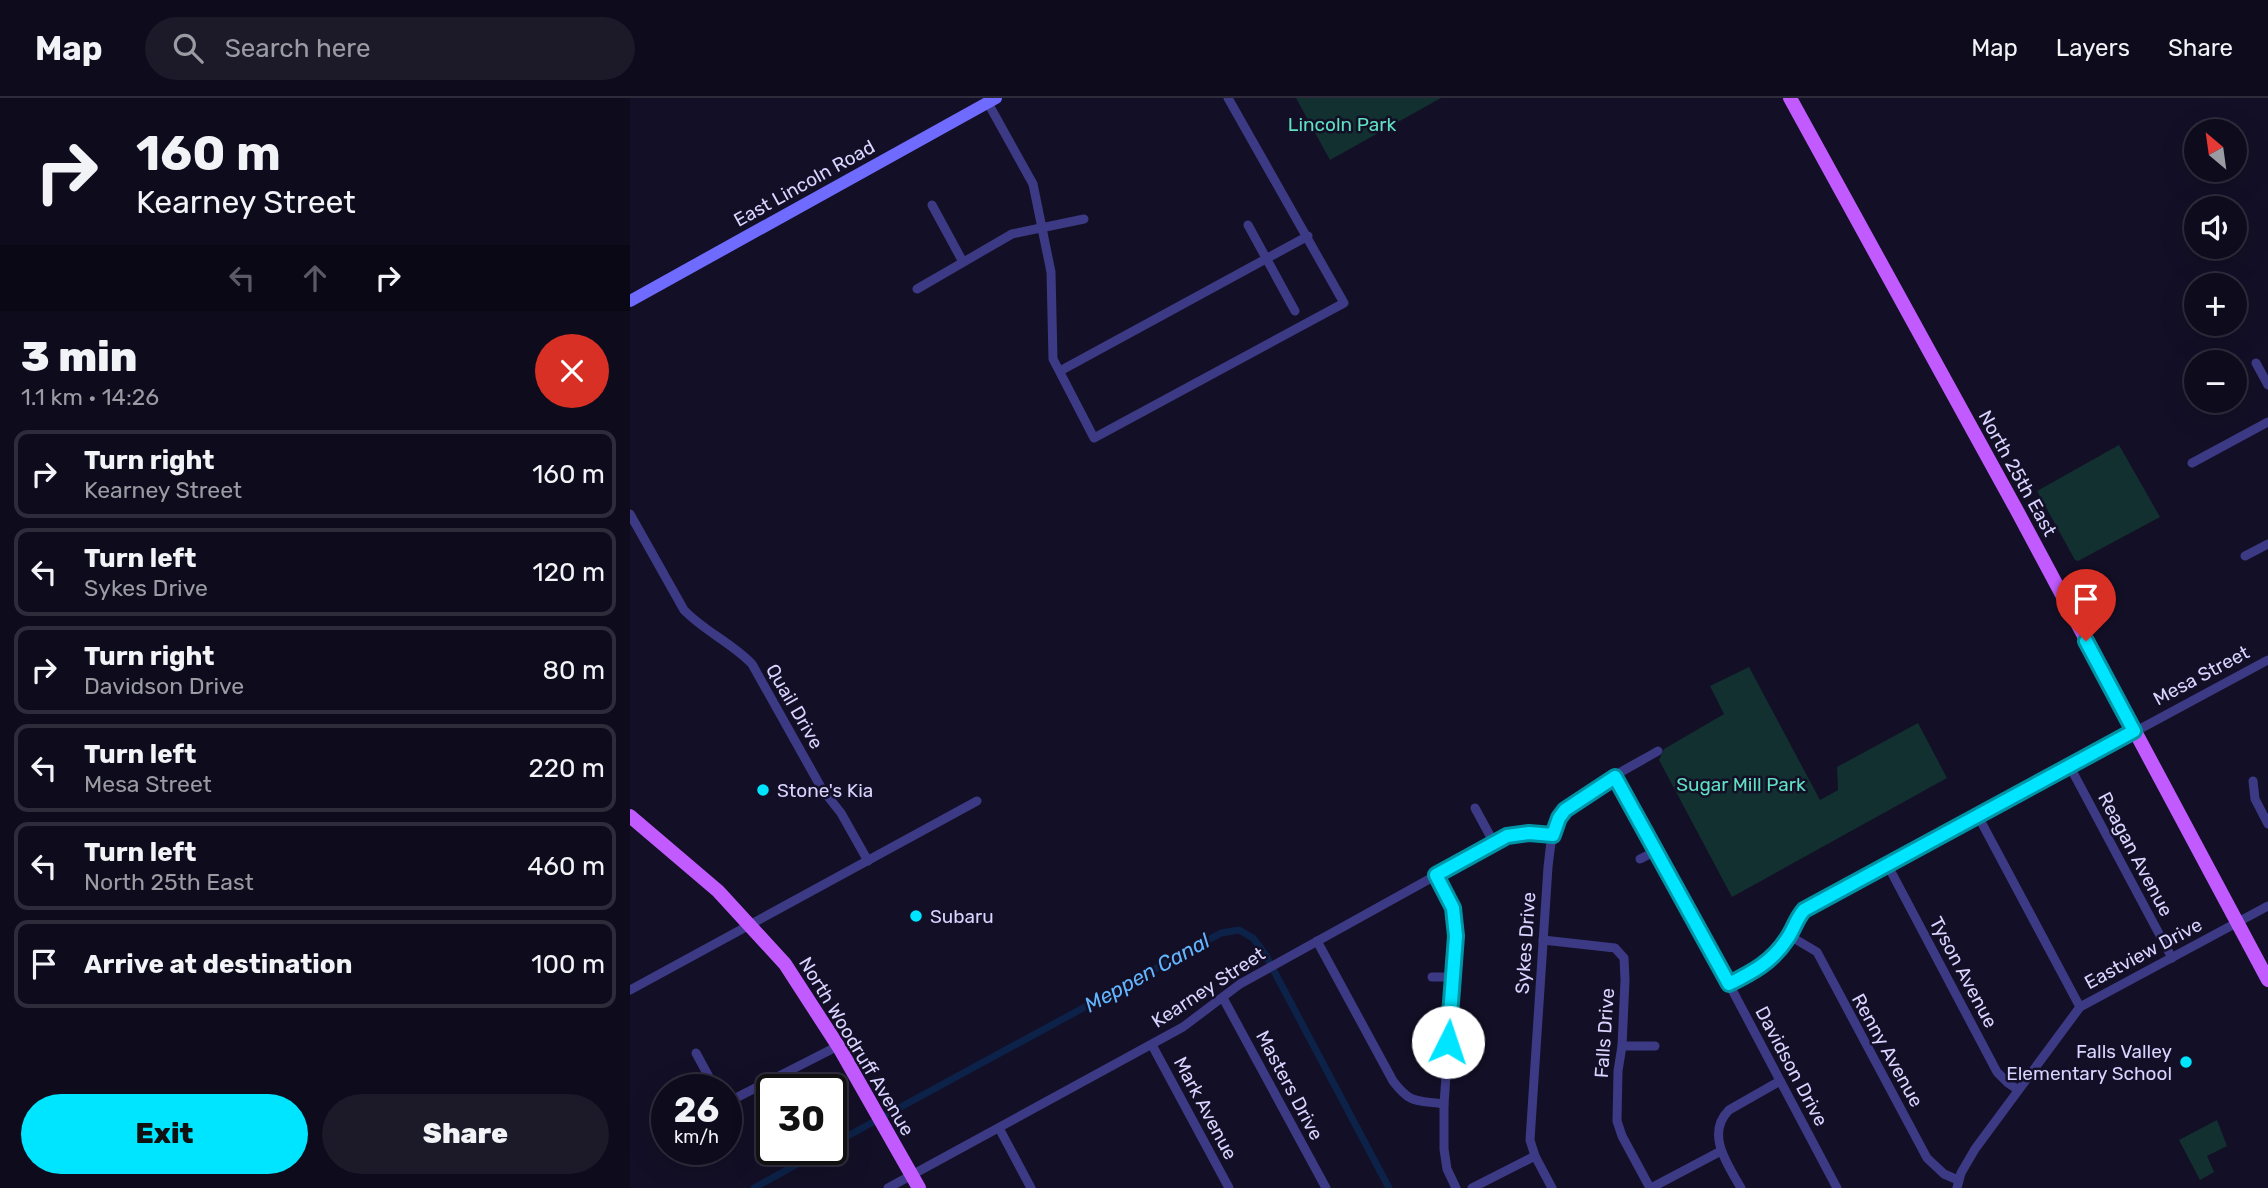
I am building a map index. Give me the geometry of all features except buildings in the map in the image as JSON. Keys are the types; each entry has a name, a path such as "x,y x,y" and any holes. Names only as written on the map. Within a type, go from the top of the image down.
{"main road":[{"name":"North 25th East","path":"1790,98 2015,507 2268,980"},
{"name":"East Lincoln Road","path":"630,301 992,101"},
{"name":"North Woodruff Avenue","path":"630,816 691,866 785,964 838,1046 915,1182"}],"street":[{"path":"992,101 1033,184 1043,226 1051,272 1053,359 1094,438 1344,303 1228,98"},
{"path":"932,205 963,262"},
{"path":"917,289 1012,234 1084,219"},
{"path":"1248,225 1295,311"},
{"path":"1060,371 1308,236"},
{"path":"2256,363 2268,385"},
{"path":"2192,463 2268,422"},
{"name":"Quail Drive","path":"630,514 684,610 696,623 741,653 752,664 822,789 841,813 868,861"},
{"path":"2245,556 2268,544"},
{"name":"Mesa Street","path":"1729,984 1762,967 1776,955 1804,910 2268,660"},
{"name":"Sykes Drive","path":"1552,1188 1535,1156 1530,1140 1530,1117 1548,867 1553,835 1565,810 1658,751"},
{"name":"Reagan Avenue","path":"2069,765 2172,958"},
{"name":"Davidson Drive","path":"1615,777 1837,1188"},
{"path":"2253,782 2255,799 2268,824"},
{"path":"630,990 978,801"},
{"path":"1475,807 1494,843"},
{"path":"1978,816 2080,1007"},
{"name":"Kearney Street","path":"888,1188 915,1182 999,1128 1182,1027 1266,968 1507,836 1529,833 1553,835"},
{"path":"1640,859 1656,851"},
{"name":"Tyson Avenue","path":"1887,864 1997,1072 2017,1089"},
{"path":"1436,875 1453,908 1456,936 1444,1104 1444,1149 1447,1168 1457,1188"},
{"name":"Eastview Drive","path":"1958,1184 1976,1149 2017,1089 2080,1007 2268,906"},
{"name":"Renny Avenue","path":"1790,936 1816,951 1927,1158 1958,1184"},
{"name":"Falls Drive","path":"1543,940 1615,948 1624,958 1618,1121 1622,1136 1650,1188"},
{"path":"1317,941 1393,1081 1404,1096 1412,1100 1444,1104"},
{"path":"1432,976 1453,977"},
{"name":"Masters Drive","path":"1223,998 1326,1188"},
{"name":"Mark Avenue","path":"1152,1045 1228,1188"},
{"path":"742,1095 838,1046"},
{"path":"1622,1046 1656,1046"},
{"path":"696,1053 707,1074"},
{"path":"1741,1188 1718,1145 1720,1129 1726,1114 1780,1081"},
{"path":"999,1128 1031,1188"},
{"path":"1650,1188 1721,1152"},
{"path":"1472,1188 1535,1156"}],"green space":[{"name":"Lincoln Park","path":"1296,98 1441,98 1330,160"},
{"path":"2119,445 2160,517 2078,561 2075,560 2037,491"},
{"name":"Sugar Mill Park","path":"1749,667 1820,800 1838,790 1837,767 1918,723 1947,778 1732,897 1659,760 1664,749 1724,714 1710,686"},
{"path":"2217,1120 2227,1146 2207,1156 2214,1172 2200,1180 2179,1140"}],"waterway":[{"name":"Meppen Canal","path":"847,1136 1221,933 1239,930 1253,938 1265,954 1389,1188"},
{"name":"Meppen Canal","path":"754,1188 796,1165"}],"place":[{"name":"Stone's Kia","path":"763,790"},
{"name":"Subaru","path":"916,916"},
{"name":"Falls Valley Elementary School","path":"2186,1062"}],"route":[{"path":"1448,1042 1456,936 1453,908 1436,875 1507,836 1529,833 1553,835 1565,810 1615,777 1729,984 1762,967 1776,955 1804,910 2134,731 2086,641"}]}
